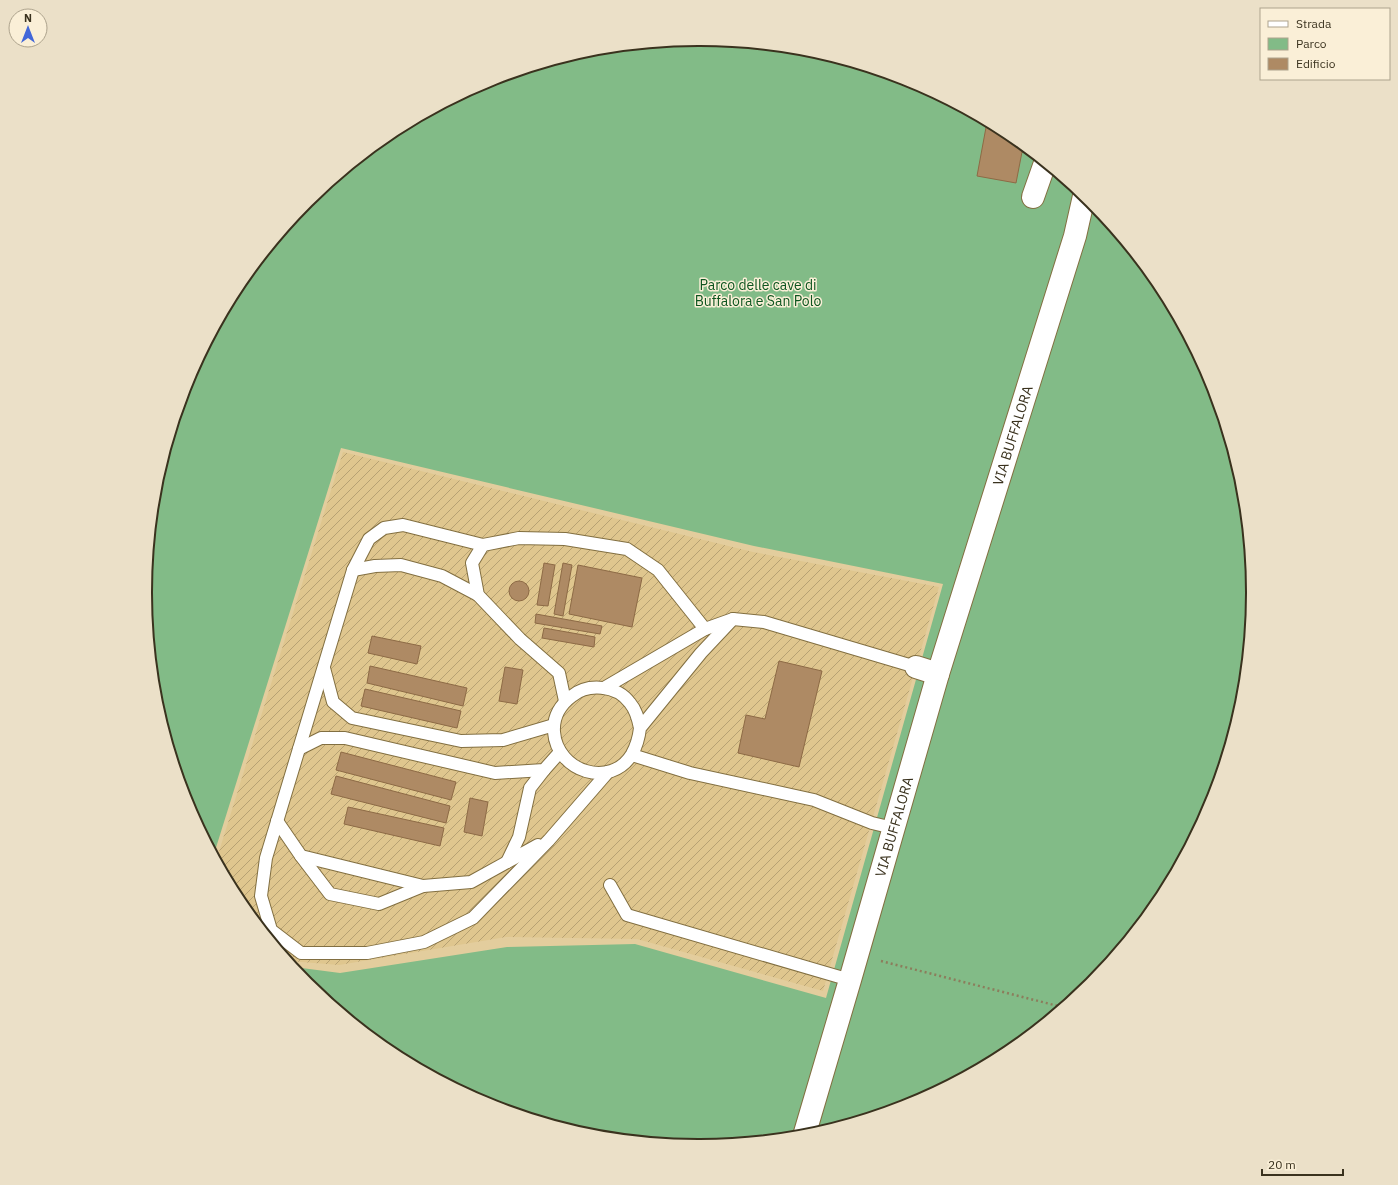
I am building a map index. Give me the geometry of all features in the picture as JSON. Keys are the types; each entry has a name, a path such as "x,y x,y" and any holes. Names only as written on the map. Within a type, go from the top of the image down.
{"street":[{"path":"1033,197 1043,168"},
{"name":"VIA BUFFALORA","path":"806,1128 938,674 1073,243 1082,203"},
{"path":"916,667 938,674"}],"lane":[{"path":"608,772 549,840 473,918 424,942 366,953 301,953 272,930 261,896 266,858 353,570 369,539 384,528 403,525 483,545 519,538 565,539 627,549 658,570 705,629"},
{"path":"478,595 472,562 483,545"},
{"path":"353,570 375,566 401,565 442,576 478,595 520,639 559,673 565,701"},
{"path":"640,728 702,653 733,619"},
{"path":"604,688 705,629 733,619 764,622 916,667"},
{"path":"324,668 333,702 352,718 461,741 504,740 554,726"},
{"path":"589,688 604,688 617,692 629,701 637,714 640,728 638,742 632,755 622,765 608,772 594,773 581,770 569,763 560,752 555,739 554,726 558,712 565,701 576,692 589,688"},
{"path":"300,749 321,738 344,738 495,773 544,770"},
{"path":"507,862 519,836 530,788 560,752"},
{"path":"632,755 690,773 814,800 872,823 893,828"},
{"path":"278,821 301,856 330,894 379,904 423,886 471,882 549,840"},
{"path":"301,856 423,886"},
{"path":"610,885 627,915 850,980"}],"path":[{"path":"857,955 1056,1005"}],"shaded area":[{"path":"343,452 753,552 939,587 823,991 637,939 506,937 339,965 296,962 265,925 245,896 219,852"}],"green space":[{"name":"Parco delle cave di Buffalora e San Polo","path":"663,47 735,47 806,57 840,65 875,75 908,88 941,102 1003,138 1032,159 1085,206 1110,232 1133,260 1153,289 1172,319 1204,383 1227,451 1235,486 1241,521 1246,592 1241,664 1235,699 1227,734 1204,802 1172,866 1153,896 1133,925 1110,953 1085,979 1032,1026 1003,1047 941,1083 908,1097 875,1110 806,1128 735,1138 699,1139 663,1138 592,1128 523,1110 490,1097 457,1083 395,1047 366,1026 339,1003 303,968 340,973 507,947 635,944 826,998 943,584 754,546 341,448 216,847 194,802 171,734 163,699 157,664 152,592 157,521 171,451 194,383 226,319 265,260 288,232 313,206 366,159 395,138 426,119 457,102 523,75 592,57"}],"building":[{"path":"986,128 1023,152 1016,183 977,176"},
{"path":"544,563 555,565 548,606 537,605"},
{"path":"563,563 572,565 563,616 554,614"},
{"path":"578,565 642,578 632,627 569,614"},
{"path":"519,581 526,584 529,591 526,598 519,601 512,598 509,591 512,584"},
{"path":"536,614 602,626 600,634 535,623"},
{"path":"544,628 595,637 594,647 542,638"},
{"path":"372,636 421,646 417,664 368,653"},
{"path":"779,661 822,671 799,767 738,753 746,715 765,719"},
{"path":"370,666 467,688 463,706 367,683"},
{"path":"505,667 523,670 517,704 499,701"},
{"path":"365,689 461,711 457,728 361,706"},
{"path":"341,752 456,782 451,800 336,770"},
{"path":"336,776 450,806 446,823 331,794"},
{"path":"470,798 488,802 482,836 464,832"},
{"path":"348,807 444,828 440,846 344,824"}]}
